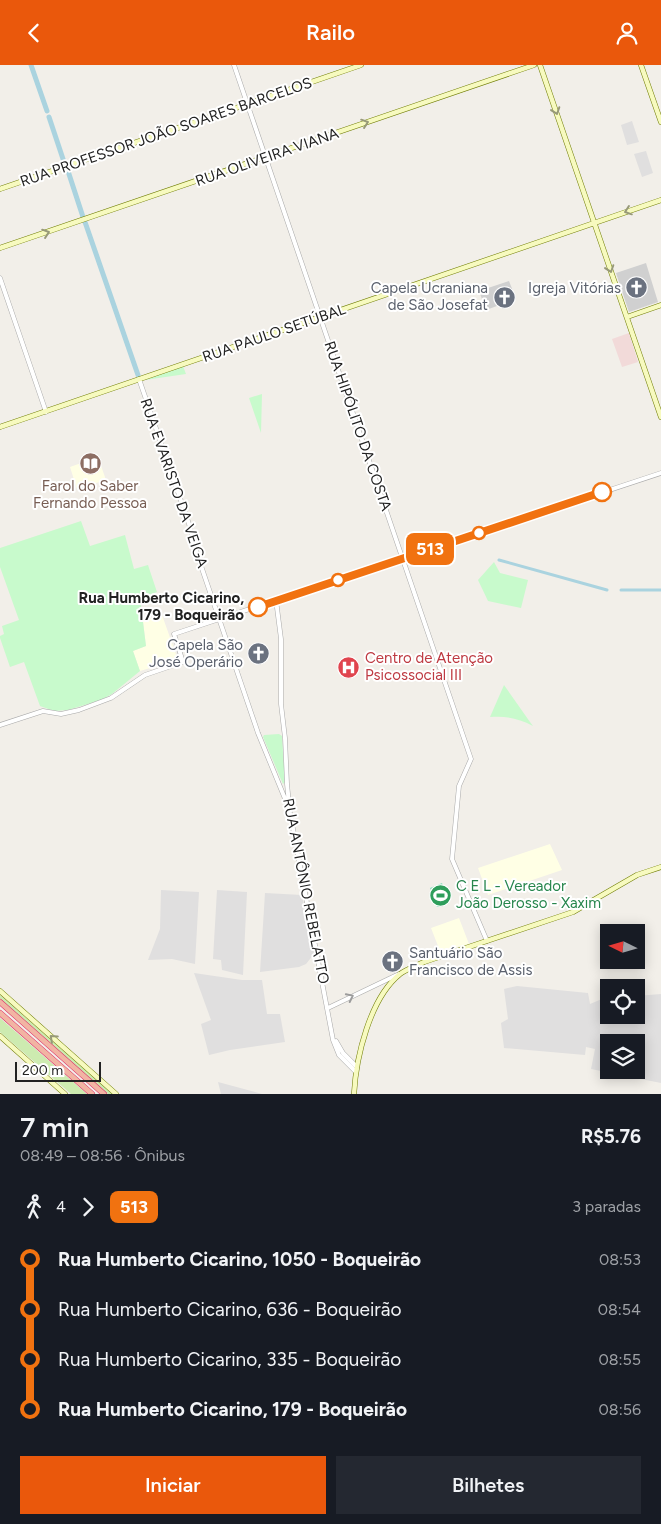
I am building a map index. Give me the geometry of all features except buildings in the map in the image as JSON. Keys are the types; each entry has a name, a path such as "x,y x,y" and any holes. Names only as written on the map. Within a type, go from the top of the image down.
{"highway":[{"path":"0,1002 104,1094"},
{"path":"0,1013 92,1094"}],"main road":[{"name":"RUA PROFESSOR JOÃO SOARES BARCELOS","path":"0,189 361,65"},
{"name":"RUA OLIVEIRA VIANA","path":"0,249 534,65"},
{"path":"540,65 661,417"},
{"path":"641,65 661,122"},
{"name":"RUA PAULO SETÚBAL","path":"0,427 661,199"},
{"path":"627,317 661,305"},
{"path":"354,1094 356,1070 376,1004 391,982 401,973 424,962 573,912 637,875 661,867"},
{"path":"0,991 116,1094"},
{"path":"0,1036 66,1094"}],"street":[{"name":"RUA HIPÓLITO DA COSTA","path":"234,65 471,759 459,786 452,859 487,941"},
{"path":"0,278 46,411"},
{"name":"RUA EVARISTO DA VEIGA","path":"139,379 258,733 290,813"},
{"path":"0,725 41,711 61,714 79,710 111,698 144,675 183,662 174,634 661,473"},
{"name":"RUA ANTÔNIO REBELATTO","path":"276,600 280,630 280,698 285,738 290,813 332,1032 339,1055 356,1070"},
{"path":"280,787 287,784"},
{"path":"328,1008 401,973"}],"shaded area":[{"path":"632,121 639,142 627,145 621,125"},
{"path":"646,151 653,173 642,177 634,154"},
{"name":"Igreja Vitórias","path":"646,263 658,302 629,312 616,273"},
{"path":"509,281 516,299 486,310 479,291"},
{"path":"629,333 638,362 622,367 612,339"},
{"path":"98,457 106,480 77,489 70,467"},
{"path":"162,615 178,660 140,671 133,651 146,646 143,621"},
{"path":"550,844 562,870 488,895 478,868"},
{"path":"161,890 199,892 195,964 172,959 148,960 160,929"},
{"path":"217,890 247,892 243,975 222,970 221,960 213,959"},
{"path":"265,893 302,895 314,954 306,964 299,967 260,972"},
{"path":"459,918 469,944 440,951 431,928"},
{"path":"194,973 242,980 262,980 267,1014 280,1014 285,1042 209,1055 201,1024 211,1020"},
{"path":"517,986 588,993 590,1004 600,1000 600,1024 645,1024 645,995 661,994 661,1083 641,1079 645,1079 645,1034 600,1034 600,1071 591,1069 595,1049 586,1047 585,1055 504,1048 501,1023 508,1019 504,989"},
{"path":"218,1082 262,1094 221,1094"}],"green space":[{"path":"183,366 186,374 145,380"},
{"path":"262,394 261,433 249,398"},
{"path":"81,521 90,546 125,535 134,569 148,565 157,592 140,598 146,646 133,651 140,671 112,694 101,700 68,710 54,711 40,706 24,662 10,667 0,638 4,634 2,626 19,620 0,567 0,548"},
{"path":"494,562 500,573 528,580 521,608 488,601 478,580"},
{"path":"504,685 533,726 512,718 490,717"},
{"path":"279,734 282,736 285,782 283,784 263,737 264,735"},
{"name":"C E L - Vereador João Derosso - Xaxim","path":"442,883 449,903 437,907 430,888"},
{"path":"0,995 113,1094 108,1094 0,999"},
{"path":"0,1018 87,1094 71,1094 0,1032"}],"waterway":[{"path":"31,65 47,111"},
{"path":"49,117 64,162"},
{"path":"68,171 83,217"},
{"path":"85,222 138,375"},
{"path":"499,560 607,590"},
{"path":"621,590 661,590"}],"bus line":[{"name":"513","path":"258,607 602,492"}],"place":[{"name":"Igreja Vitórias","path":"637,288"},
{"name":"Capela Ucraniana de São Josefat","path":"504,297"},
{"name":"Farol do Saber Fernando Pessoa","path":"90,463"},
{"name":"Rua Humberto Cicarino, 179 - Boqueirão","path":"258,607"},
{"name":"Capela São José Operário","path":"259,654"},
{"name":"Centro de Atenção Psicossocial III","path":"349,667"},
{"name":"C E L - Vereador João Derosso - Xaxim","path":"440,895"},
{"name":"Santuário São Francisco de Assis","path":"393,962"}]}
